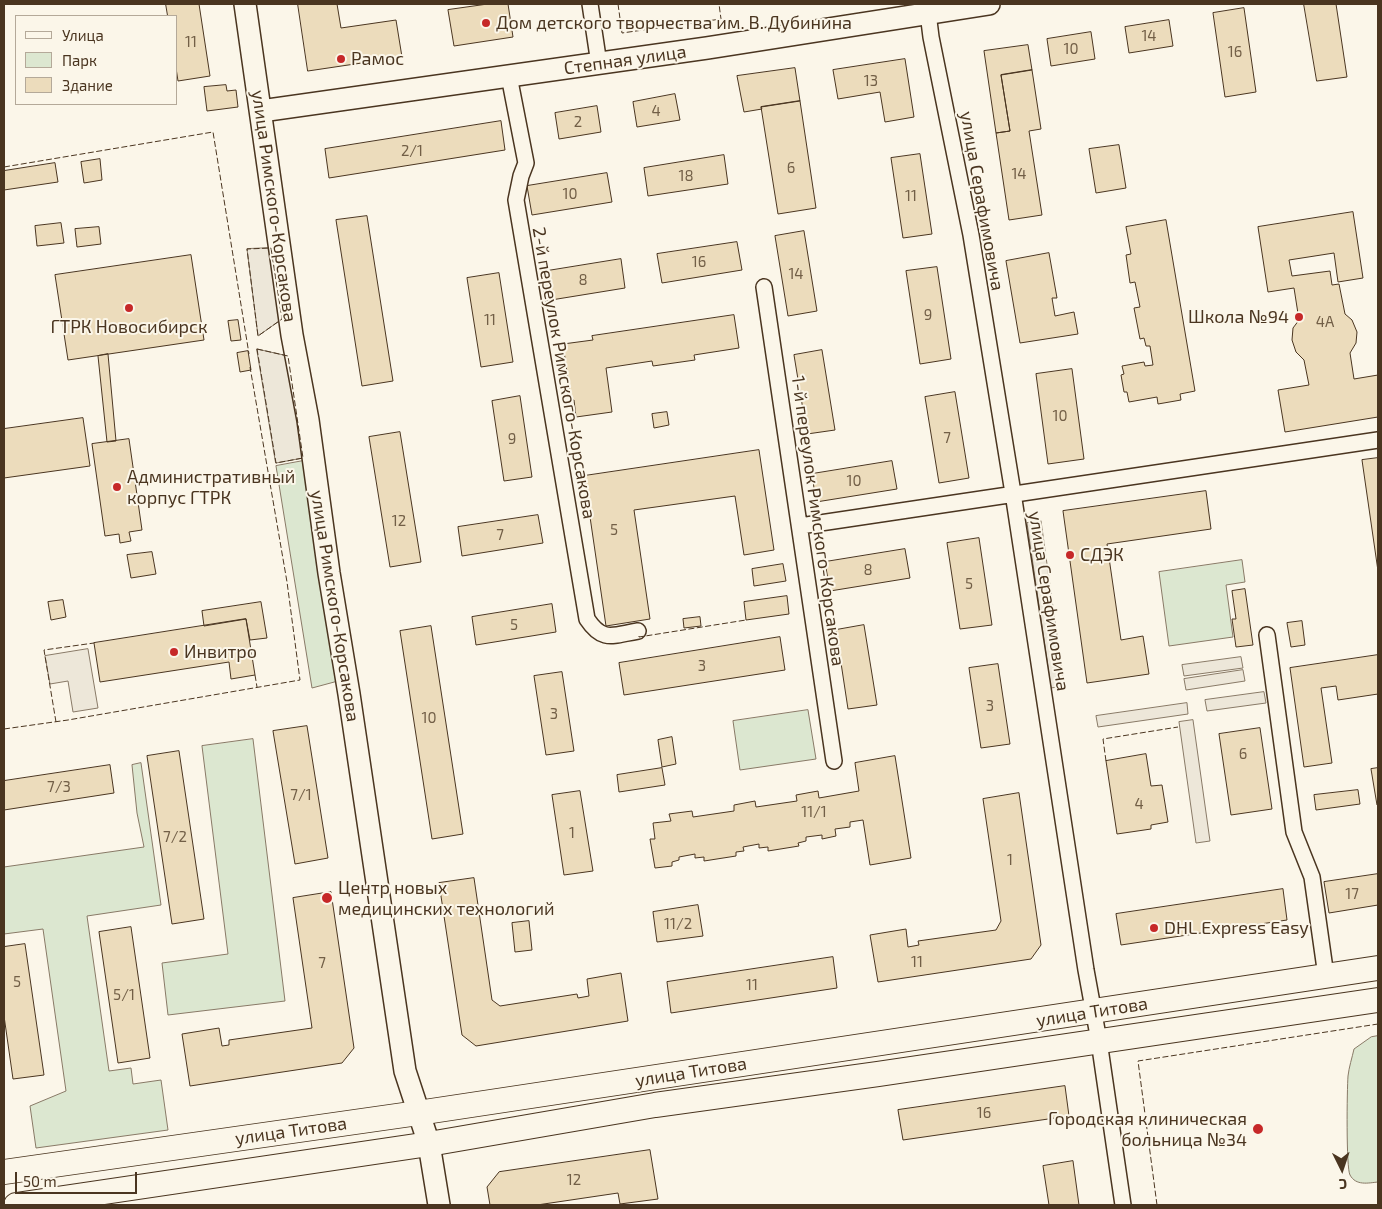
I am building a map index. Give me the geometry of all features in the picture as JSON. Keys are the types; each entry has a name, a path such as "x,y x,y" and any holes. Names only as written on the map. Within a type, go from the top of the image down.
{"main road":[{"name":"улица Титова","path":"4,1172 418,1113 1378,968"},
{"name":"улица Титова","path":"16,1205 428,1144 655,1105 868,1076 1378,1000"}],"street":[{"name":"улица Римского-Корсакова","path":"245,4 292,335 308,420 329,573 405,1070 428,1144 439,1205"},
{"path":"590,4 599,64"},
{"name":"Степная улица","path":"261,111 707,48 927,8 989,4"},
{"name":"улица Серафимовича","path":"927,8 931,37 972,234 1123,1205"},
{"name":"2-й переулок Римского-Корсакова","path":"509,76 526,163 516,200 586,619 593,629 600,634 609,636 638,631"},
{"name":"1-й переулок Римского-Корсакова","path":"764,287 834,761"},
{"path":"800,526 1378,440"},
{"path":"1267,634 1294,832 1312,877 1326,976"}],"green space":[{"path":"303,461 338,681 312,688 276,466"},
{"path":"1242,560 1245,582 1226,585 1233,637 1169,646 1159,572"},
{"path":"808,710 816,759 740,770 733,721"},
{"path":"253,739 285,1001 168,1015 162,963 228,954 202,746"},
{"path":"141,763 161,905 87,916 109,1071 131,1068 133,1084 161,1080 168,1130 36,1148 30,1106 66,1091 43,929 4,934 4,867 144,847 137,813 132,765"},
{"path":"1378,1036 1378,1182 1362,1183 1356,1181 1350,1175 1349,1169 1347,1128 1348,1076 1354,1049 1371,1037"}],"shaded area":[{"path":"271,248 282,319 258,336 247,249"},
{"path":"257,349 288,356 303,458 276,463"},
{"path":"1041,521 1064,686 1051,688 1027,523"},
{"path":"88,649 98,708 73,712 68,681 50,684 45,656"},
{"path":"1241,657 1243,668 1184,676 1182,665"},
{"path":"1243,670 1245,681 1186,690 1184,679"},
{"path":"1264,692 1266,703 1207,711 1205,700"},
{"path":"1187,703 1188,714 1098,727 1096,716"},
{"path":"1193,720 1210,841 1196,843 1179,722"}],"building":[{"path":"166,4 199,4 210,76 178,81 178,15 168,15"},
{"path":"298,4 337,4 341,28 396,20 402,57 308,71"},
{"path":"488,4 508,4 513,37 454,46 448,10"},
{"path":"1304,4 1336,4 1347,77 1317,81"},
{"path":"1244,8 1256,92 1225,97 1213,13"},
{"path":"1169,20 1173,46 1129,53 1125,27"},
{"path":"1091,32 1095,59 1051,66 1047,39"},
{"path":"1028,45 1032,70 1001,75 1010,131 996,133 984,51"},
{"path":"905,59 914,117 885,122 880,92 838,99 833,70"},
{"path":"795,68 800,101 761,107 762,109 744,112 737,76"},
{"path":"1032,70 1041,129 1029,131 1042,215 1009,220 996,133 1010,131 1001,75"},
{"path":"226,85 227,91 236,90 238,107 207,111 204,87"},
{"path":"675,94 680,120 637,127 633,102"},
{"path":"800,101 816,208 778,214 761,107"},
{"path":"597,106 601,132 559,139 555,113"},
{"path":"501,121 505,150 329,178 325,149"},
{"path":"1119,145 1126,188 1096,193 1089,149"},
{"path":"920,154 932,234 903,238 891,158"},
{"path":"724,155 728,184 648,196 644,168"},
{"path":"100,159 102,180 84,183 81,162"},
{"path":"55,163 58,182 4,190 4,171"},
{"path":"607,173 612,202 532,215 527,186"},
{"path":"1353,212 1363,278 1338,282 1334,253 1289,260 1292,276 1330,271 1332,285 1339,284 1345,314 1352,320 1357,332 1356,343 1350,353 1354,379 1378,375 1378,417 1285,432 1278,390 1309,385 1304,360 1296,352 1292,340 1293,328 1299,320 1294,288 1268,292 1258,227"},
{"path":"367,216 393,381 362,386 336,220"},
{"path":"1166,220 1195,391 1180,394 1181,400 1158,404 1157,397 1129,402 1127,392 1124,392 1121,375 1124,374 1122,366 1144,362 1145,366 1153,365 1150,346 1146,346 1144,338 1140,339 1134,308 1140,307 1135,282 1130,283 1126,255 1131,254 1126,227"},
{"path":"61,223 64,243 37,246 35,226"},
{"path":"99,227 101,244 77,247 75,229"},
{"path":"804,231 817,311 788,316 775,236"},
{"path":"737,242 742,270 662,283 657,254"},
{"path":"1049,253 1057,298 1052,298 1055,316 1074,312 1078,334 1020,343 1006,261"},
{"name":"ГТРК Новосибирск","path":"191,255 204,340 68,360 55,275"},
{"path":"621,259 625,288 545,301 541,272"},
{"path":"937,267 951,359 920,364 906,271"},
{"path":"499,273 513,362 481,367 467,278"},
{"path":"734,315 739,348 694,355 695,360 653,366 652,361 606,368 612,412 576,417 574,400 571,400 563,344 593,340 592,336"},
{"path":"238,320 241,340 231,341 228,321"},
{"path":"822,350 835,430 807,434 794,355"},
{"path":"248,351 251,370 240,372 237,353"},
{"path":"108,354 116,441 107,442 98,356"},
{"path":"1072,369 1084,459 1048,464 1036,374"},
{"path":"955,392 969,478 939,483 925,397"},
{"path":"520,396 532,477 504,481 492,401"},
{"path":"667,412 669,425 654,428 652,414"},
{"path":"83,418 90,466 4,478 4,429"},
{"path":"400,432 421,562 390,567 369,437"},
{"name":"Административный корпус ГТРК","path":"129,439 142,530 129,532 131,541 120,543 119,534 105,536 92,444"},
{"path":"759,450 774,550 744,555 735,496 634,510 650,619 606,626 584,476"},
{"path":"1378,458 1378,571 1362,460"},
{"path":"892,461 897,489 816,502 812,474"},
{"path":"1206,491 1211,529 1107,544 1121,640 1143,636 1149,674 1087,683 1063,511"},
{"path":"538,515 543,543 462,556 458,527"},
{"path":"979,538 992,625 960,629 947,543"},
{"path":"905,549 910,578 830,591 825,562"},
{"path":"152,552 156,574 131,578 127,555"},
{"path":"783,564 786,581 754,586 752,569"},
{"path":"1245,589 1253,645 1236,647 1232,619 1236,619 1232,591"},
{"path":"787,596 789,614 746,620 744,602"},
{"path":"63,600 66,617 51,620 48,602"},
{"path":"261,602 267,638 250,640 246,619 204,626 202,611"},
{"path":"552,604 556,632 476,645 472,617"},
{"path":"700,617 701,626 684,628 683,619"},
{"name":"Инвитро","path":"246,619 255,675 231,679 229,662 100,682 94,643"},
{"path":"1302,621 1305,645 1291,647 1287,623"},
{"path":"864,625 877,705 848,709 836,630"},
{"path":"431,626 463,834 432,839 400,631"},
{"path":"780,637 785,670 624,695 619,663"},
{"path":"1378,655 1378,694 1338,700 1336,686 1321,688 1332,763 1304,767 1290,668"},
{"path":"998,664 1010,744 981,748 969,668"},
{"path":"562,672 574,751 546,755 534,676"},
{"path":"307,726 328,858 295,864 273,731"},
{"path":"1260,728 1272,809 1231,815 1219,734"},
{"path":"672,737 676,764 662,767 658,740"},
{"path":"179,751 204,919 172,924 147,756"},
{"path":"1146,754 1151,786 1162,785 1168,822 1151,825 1151,829 1117,834 1106,761"},
{"path":"895,756 911,858 870,865 863,820 850,822 850,827 835,829 836,836 822,839 822,835 806,837 806,841 798,843 799,846 768,851 768,847 759,848 759,844 743,847 744,851 736,852 736,856 704,861 704,857 695,858 695,854 679,857 679,860 672,862 672,866 655,868 650,839 655,839 653,823 671,821 669,814 692,811 693,817 734,811 734,805 755,801 756,807 797,801 796,795 818,791 819,798 859,791 855,763"},
{"path":"110,765 114,793 4,810 4,781"},
{"path":"662,768 665,785 619,792 617,775"},
{"path":"1378,768 1378,805 1377,805 1371,769"},
{"path":"1358,790 1360,804 1316,810 1314,795"},
{"path":"580,791 593,871 564,875 552,795"},
{"path":"1019,793 1041,945 1031,959 878,982 870,935 906,929 908,947 919,945 918,941 996,930 1001,921 983,799"},
{"path":"1378,874 1378,905 1329,913 1324,882"},
{"path":"474,878 492,1000 500,1006 577,994 578,998 589,996 587,979 621,973 628,1021 476,1046 462,1035 439,883"},
{"path":"1283,889 1287,920 1121,945 1116,914"},
{"path":"331,892 354,1048 342,1063 190,1086 182,1034 219,1028 222,1046 229,1045 229,1040 312,1028 293,898"},
{"path":"698,905 703,936 657,942 653,912"},
{"path":"529,921 532,950 515,952 512,923"},
{"path":"131,927 150,1058 118,1063 99,932"},
{"path":"25,944 44,1075 13,1079 4,1016 4,947"},
{"path":"833,957 837,988 671,1013 667,982"},
{"path":"1065,1086 1069,1116 903,1140 898,1110"},
{"path":"650,1150 658,1199 620,1204 618,1193 537,1205 490,1205 487,1187 499,1172"},
{"path":"1073,1161 1079,1205 1049,1205 1043,1166"}],"fence":[{"path":"618,4 622,33 721,19 719,4"},
{"path":"4,167 213,132 249,354"},
{"path":"271,248 282,319 258,336 247,249 271,248"},
{"path":"257,349 288,356 303,458 276,463 257,349"},
{"path":"4,729 68,720 300,680 287,582 250,367"},
{"path":"639,636 746,620"},
{"path":"56,722 44,650 94,643"},
{"path":"255,675 257,687"},
{"path":"1106,761 1103,739 1178,727"},
{"path":"1157,1205 1138,1061 1378,1024"}],"place":[{"name":"Дом детского творчества им. В. Дубинина","path":"486,23"},
{"name":"Рамос","path":"341,59"},
{"name":"ГТРК Новосибирск","path":"129,308"},
{"name":"Школа №94","path":"1299,317"},
{"name":"Административный корпус ГТРК","path":"117,487"},
{"name":"СДЭК","path":"1070,555"},
{"name":"Инвитро","path":"174,652"},
{"name":"Центр новых медицинских технологий","path":"327,898"},
{"name":"DHL Express Easy","path":"1154,928"},
{"name":"Городская клиническая больница №34","path":"1258,1129"}]}
